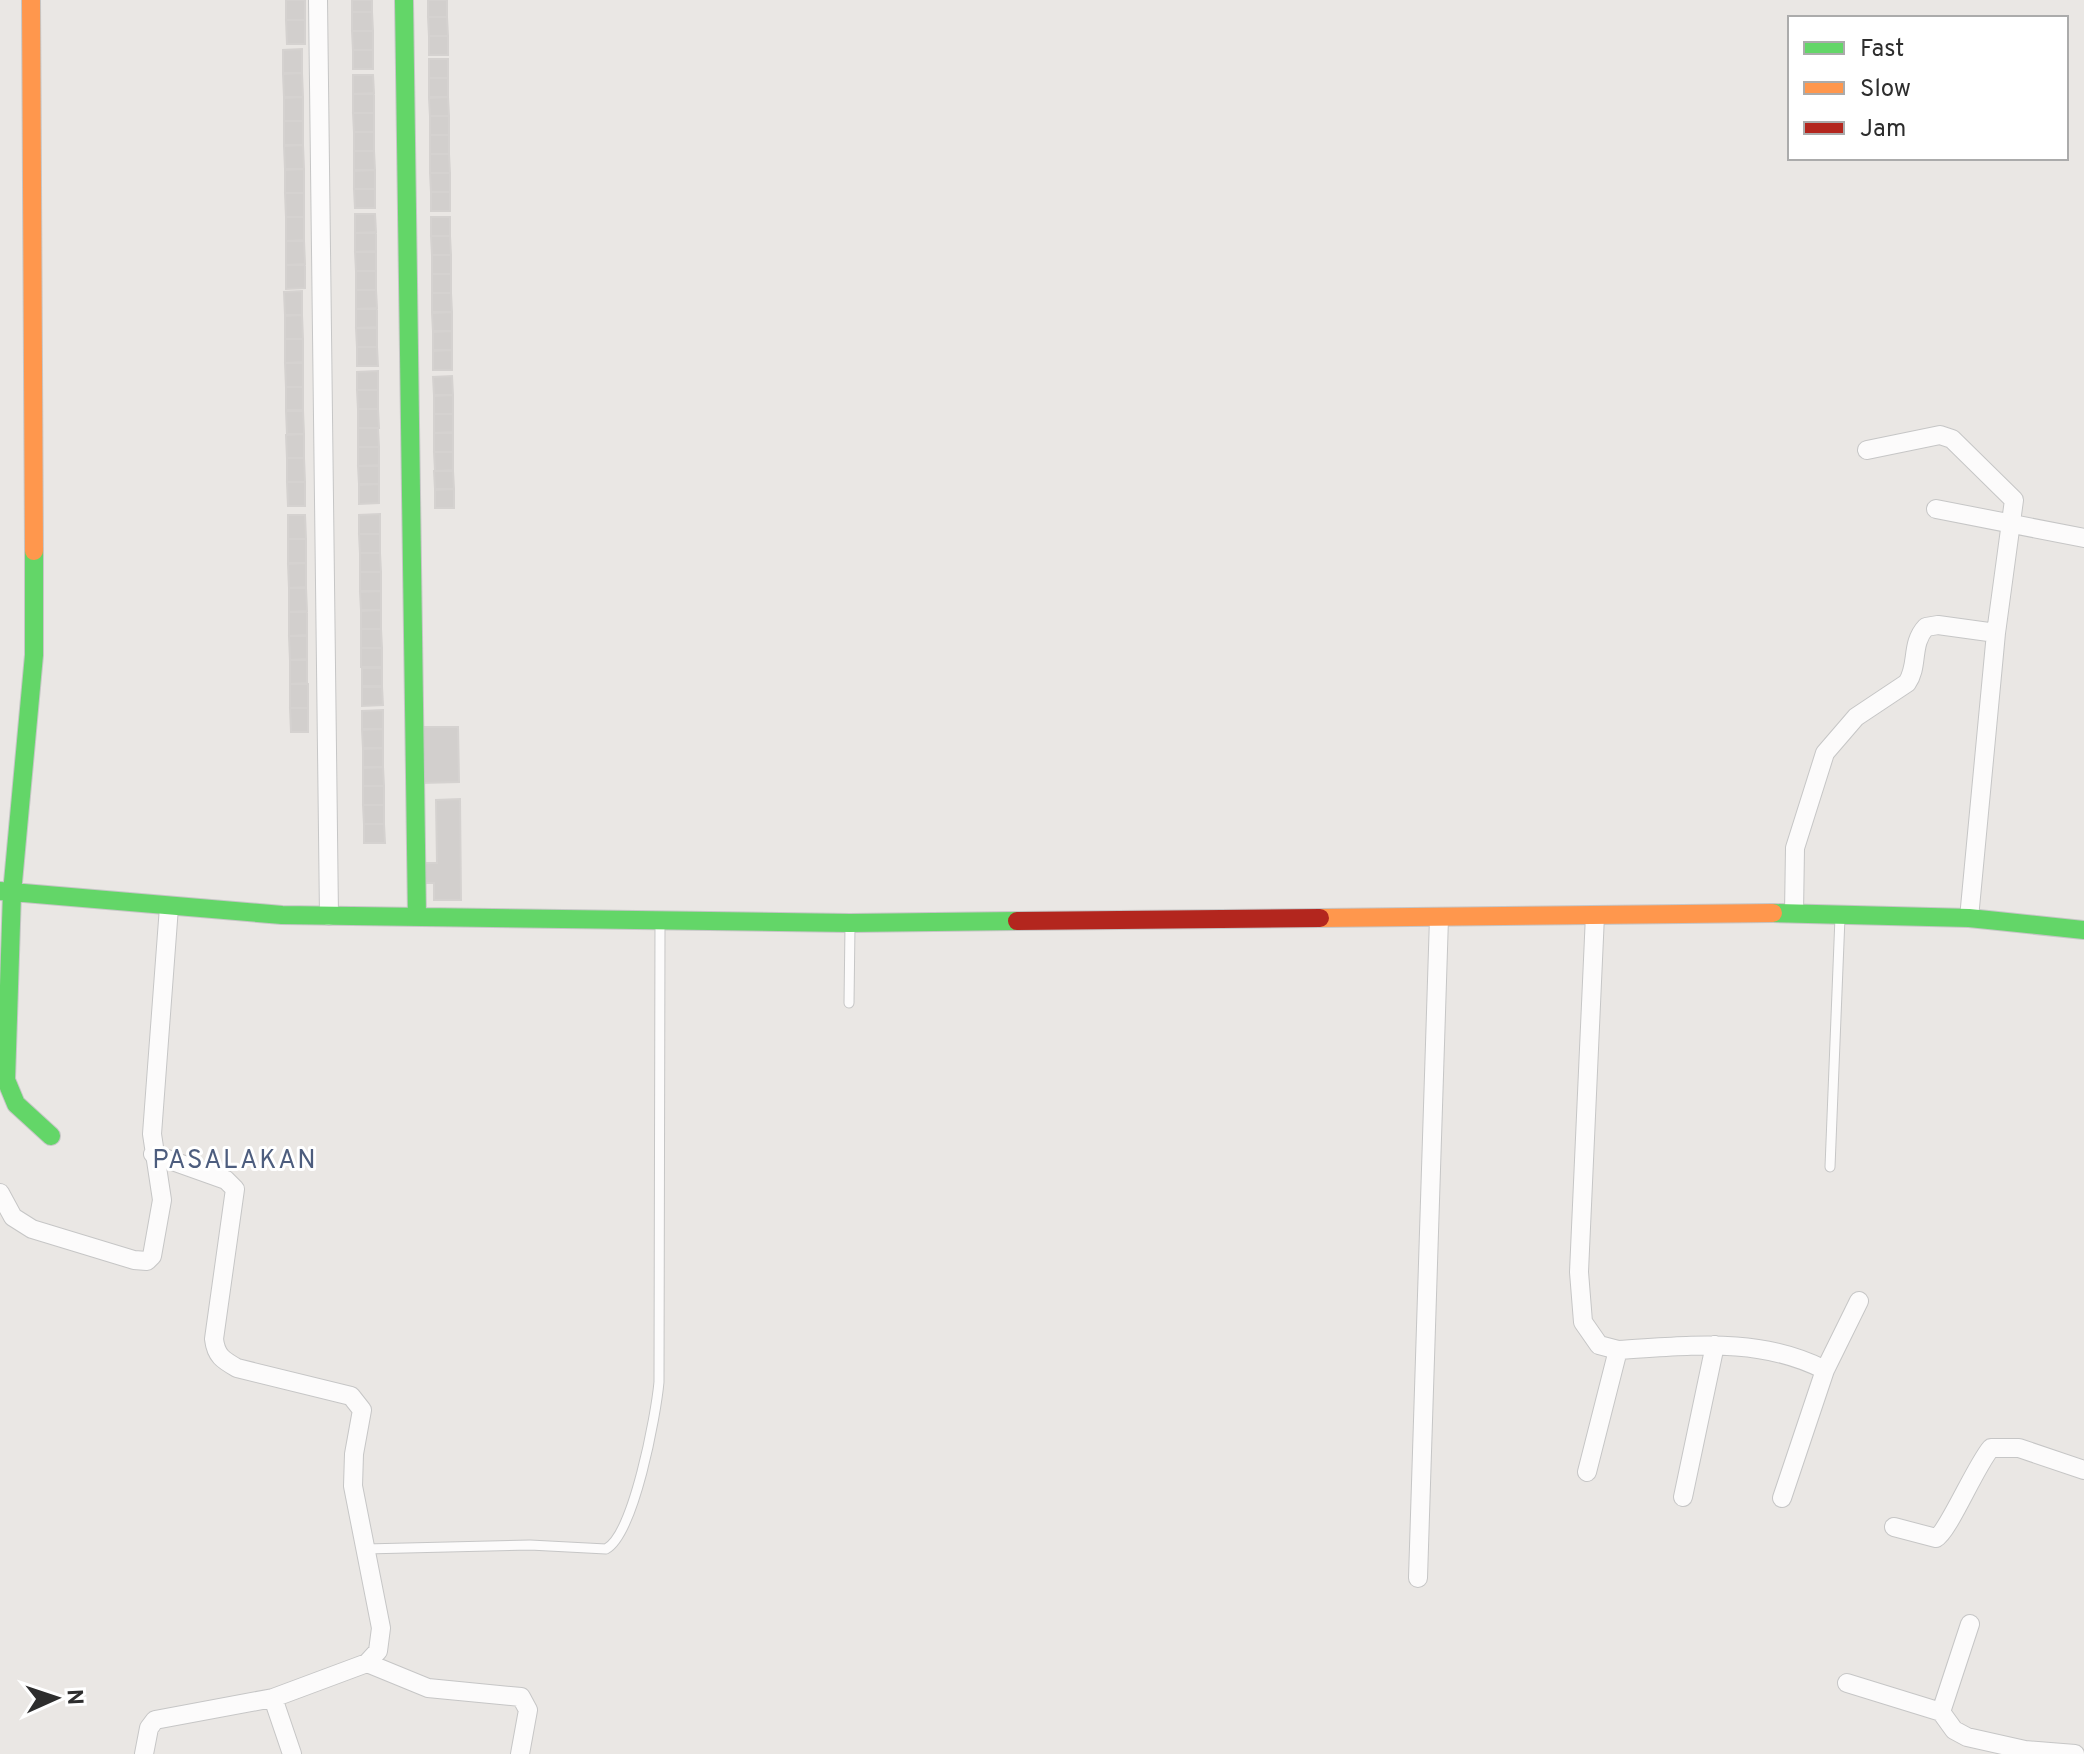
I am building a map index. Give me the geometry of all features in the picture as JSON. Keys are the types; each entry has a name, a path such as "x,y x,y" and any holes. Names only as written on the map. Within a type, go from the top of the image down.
{"street":[{"path":"31,0 34,655 6,892 6,1087 26,1115 51,1136"},
{"path":"318,0 329,916"},
{"path":"404,0 417,917"},
{"path":"1867,450 1940,435 1952,439 2014,500 1996,633 1969,918"},
{"path":"1936,509 2084,538"},
{"path":"1794,913 1795,848 1825,753 1834,739 1856,717 1910,681 1916,643 1926,627 1938,625 1996,633"},
{"path":"6,892 169,907 329,916 850,923 1794,913 1969,918 2084,930"},
{"path":"0,1193 13,1217 32,1229 85,1248 147,1261 152,1256 162,1200 153,1154 169,907"},
{"path":"1595,915 1579,1272 1583,1322 1589,1336 1599,1345 1618,1350 1715,1345 1773,1349 1825,1370"},
{"path":"1418,1578 1439,918"},
{"path":"144,1754 149,1728 155,1720 273,1698 367,1663 378,1651 381,1628 353,1486 354,1454 362,1410 351,1396 237,1368 222,1359 215,1350 214,1339 235,1189 226,1180 153,1154"},
{"path":"1782,1498 1825,1370 1859,1301"},
{"path":"1683,1497 1715,1345"},
{"path":"1587,1472 1618,1350"},
{"path":"1894,1527 1936,1538 1943,1535 1960,1497 1991,1448 2019,1448 2084,1470"},
{"path":"1941,1712 1970,1624"},
{"path":"367,1663 428,1688 521,1697 528,1710 520,1754"},
{"path":"1847,1683 1941,1712 1954,1730 1967,1737 2025,1750 2075,1754"},
{"path":"273,1698 292,1754"}],"lane":[{"path":"1830,1167 1840,914"},
{"path":"365,1549 530,1545 606,1549 622,1531 655,1425 659,1382 660,919"},
{"path":"849,1003 850,923"}],"building":[{"path":"286,0 305,0 305,20 286,20"},
{"path":"352,0 372,0 372,12 352,12"},
{"path":"428,0 447,0 447,17 428,17"},
{"path":"352,12 372,12 373,31 352,31"},
{"path":"428,17 447,17 448,36 429,36"},
{"path":"286,20 305,20 305,44 287,44"},
{"path":"352,31 373,31 373,50 353,50"},
{"path":"429,36 448,36 448,55 429,55"},
{"path":"302,49 302,73 283,73 283,50"},
{"path":"353,50 373,50 373,69 353,69"},
{"path":"429,59 448,59 448,78 429,78"},
{"path":"302,73 303,97 284,97 283,74"},
{"path":"353,75 373,75 374,93 353,94"},
{"path":"429,78 448,78 448,97 429,97"},
{"path":"353,94 374,94 374,113 353,113"},
{"path":"303,97 303,121 284,121 284,98"},
{"path":"448,97 449,116 430,116 429,98"},
{"path":"353,113 374,113 374,132 354,132"},
{"path":"430,116 449,116 449,135 430,135"},
{"path":"284,121 303,121 303,145 284,145"},
{"path":"354,132 374,132 374,151 354,151"},
{"path":"430,135 449,135 449,154 430,154"},
{"path":"303,145 304,169 285,169 284,146"},
{"path":"354,151 374,151 375,170 354,170"},
{"path":"430,154 449,154 450,173 430,173"},
{"path":"304,169 304,193 285,193 285,170"},
{"path":"375,170 375,189 354,189 354,171"},
{"path":"430,173 450,173 450,192 431,192"},
{"path":"354,189 375,189 375,208 355,208"},
{"path":"431,192 450,192 450,211 431,211"},
{"path":"285,193 304,193 304,217 286,217"},
{"path":"355,214 375,214 376,232 355,233"},
{"path":"286,217 304,217 304,240 286,241"},
{"path":"431,217 450,217 450,236 431,236"},
{"path":"355,233 376,233 376,251 355,252"},
{"path":"431,236 450,236 451,255 432,255"},
{"path":"286,241 304,241 305,264 286,265"},
{"path":"355,252 376,252 376,271 356,271"},
{"path":"432,255 451,255 451,274 432,274"},
{"path":"286,265 305,265 305,288 286,289"},
{"path":"356,271 376,271 376,290 356,290"},
{"path":"432,274 451,274 451,293 432,293"},
{"path":"356,290 376,290 377,308 356,309"},
{"path":"302,291 302,315 285,315 284,292"},
{"path":"432,293 451,293 452,312 432,312"},
{"path":"356,309 377,309 377,327 356,328"},
{"path":"452,312 452,331 433,331 432,313"},
{"path":"302,315 303,339 285,339 285,316"},
{"path":"356,328 377,328 377,347 357,347"},
{"path":"452,331 452,350 433,350 433,332"},
{"path":"285,339 303,339 303,362 285,363"},
{"path":"357,347 377,347 378,366 357,366"},
{"path":"452,350 452,370 433,370 433,351"},
{"path":"285,363 303,363 303,387 286,387"},
{"path":"378,371 378,390 357,390 357,372"},
{"path":"452,376 453,395 434,395 433,377"},
{"path":"286,387 303,387 303,410 286,410"},
{"path":"357,390 378,390 378,409 358,409"},
{"path":"453,395 453,414 434,414 434,396"},
{"path":"358,409 378,409 379,428 358,428"},
{"path":"286,411 303,411 304,434 287,434"},
{"path":"434,414 453,414 453,432 434,433"},
{"path":"358,428 378,428 379,447 358,447"},
{"path":"434,433 453,433 453,452 434,452"},
{"path":"304,434 304,458 287,458 286,435"},
{"path":"358,447 379,447 379,465 358,466"},
{"path":"434,452 453,452 453,470 435,471"},
{"path":"287,458 304,458 305,482 287,482"},
{"path":"358,466 379,466 379,484 359,484"},
{"path":"434,471 453,471 454,489 435,489"},
{"path":"287,482 305,482 305,506 288,506"},
{"path":"379,484 379,503 359,504 359,485"},
{"path":"454,489 454,508 435,508 435,490"},
{"path":"380,514 380,534 359,534 359,515"},
{"path":"288,515 305,515 306,539 288,539"},
{"path":"359,534 380,534 380,553 360,553"},
{"path":"288,539 306,539 306,563 288,563"},
{"path":"360,553 380,553 381,572 360,572"},
{"path":"306,563 306,587 289,588 288,564"},
{"path":"360,572 381,572 381,591 360,591"},
{"path":"289,588 306,588 307,611 289,612"},
{"path":"381,591 381,610 361,610 360,592"},
{"path":"381,610 381,629 361,629 361,611"},
{"path":"289,612 307,612 307,635 289,636"},
{"path":"361,629 381,629 382,648 361,648"},
{"path":"289,636 307,636 307,659 290,660"},
{"path":"361,648 382,648 382,667 361,667"},
{"path":"290,660 307,660 307,683 290,684"},
{"path":"362,668 382,668 382,686 362,686"},
{"path":"290,684 308,684 308,708 290,708"},
{"path":"362,687 382,687 383,705 362,706"},
{"path":"290,708 308,708 308,732 291,732"},
{"path":"383,710 383,729 362,729 362,711"},
{"path":"422,727 458,727 459,782 422,783"},
{"path":"383,729 383,748 363,748 362,730"},
{"path":"383,748 383,767 363,767 363,749"},
{"path":"383,767 384,786 363,786 363,768"},
{"path":"363,786 384,786 384,805 363,805"},
{"path":"460,799 461,900 434,900 434,883 424,883 424,863 437,863 436,800"},
{"path":"363,805 384,805 384,824 364,824"},
{"path":"364,824 384,824 385,843 364,843"}],"traffic: fast":[{"path":"404,0 417,917"},
{"path":"34,551 34,655 12,893 6,1080 16,1104 51,1136"},
{"path":"0,891 282,915 850,923 1017,921"},
{"path":"1773,913 1969,918 2084,930"}],"traffic: slow":[{"path":"31,0 34,551"},
{"path":"1320,918 1773,913"}],"traffic: jam":[{"path":"1017,921 1320,918"}],"district":[{"name":"PASALAKAN","path":"235,1161"}]}
